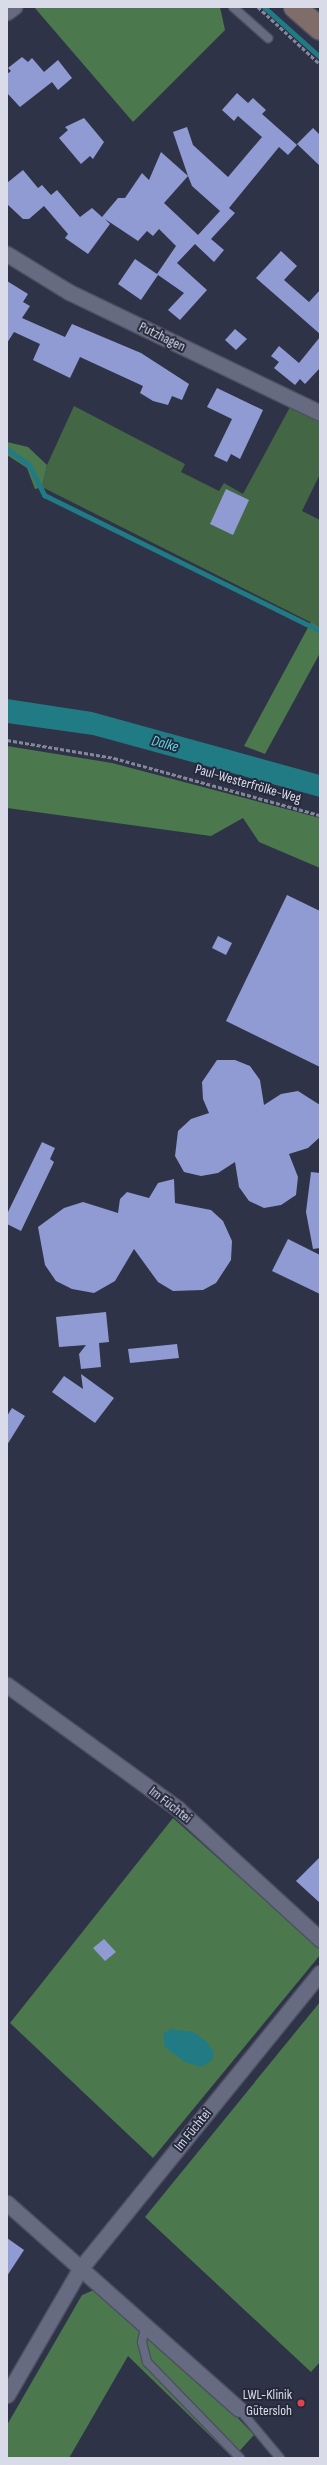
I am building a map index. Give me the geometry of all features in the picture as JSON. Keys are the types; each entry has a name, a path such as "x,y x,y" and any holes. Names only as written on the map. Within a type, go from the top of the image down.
{"main road":[{"path":"295,7 320,30"}],"street":[{"path":"7,12 14,7"},
{"name":"Putzhagen","path":"7,254 69,292 320,413"},
{"name":"Im Füchtei","path":"7,1686 178,1809 320,1939"},
{"name":"Im Füchtei","path":"7,2395 80,2269 320,1973"},
{"path":"7,2204 80,2269 147,2324 239,2409"}],"lane":[{"path":"233,7 268,38"},
{"path":"147,2324 142,2342 147,2362 240,2458"},
{"path":"239,2409 280,2458"}],"path":[{"path":"258,7 320,64"},
{"name":"Paul-Westerfrölke-Weg","path":"7,740 114,758 320,814"}],"shaded area":[{"path":"34,7 220,7 225,30 133,122"},
{"path":"74,406 185,464 181,472 219,491 224,483 243,494 290,407 320,422 320,474 302,511 320,520 320,627 42,487 47,465"},
{"path":"7,442 28,447 47,465 42,487 35,489 27,468 7,455"},
{"path":"311,622 320,627 320,653 265,754 244,746"},
{"path":"7,746 112,763 320,818 320,868 259,842 243,818 211,836 7,808"},
{"path":"173,1818 320,1949 320,1955 153,2158 10,2023"},
{"path":"320,2002 320,2362 311,2372 145,2217"},
{"path":"94,2290 217,2396 254,2435 233,2458 128,2356 69,2458 7,2458 7,2425 82,2295"}],"water":[{"name":"Dalke","path":"7,699 92,712 320,775 320,797 93,735 7,723"},
{"path":"171,2029 193,2032 206,2041 214,2052 212,2060 202,2067 185,2062 165,2047 163,2034"}],"building":[{"path":"22,57 28,62 32,58 44,72 58,60 72,78 58,90 52,82 20,107 7,93 7,74 11,71 8,68"},
{"path":"237,93 248,103 253,98 266,110 262,114 297,145 288,155 279,147 229,208 235,213 211,239 224,250 214,262 195,244 177,263 207,290 180,320 168,310 184,293 158,275 141,300 118,284 135,259 157,274 176,246 159,229 153,236 147,231 138,241 105,219 110,224 88,254 65,238 68,234 44,206 29,219 23,219 7,204 7,183 23,170 38,188 42,185 51,195 57,190 80,217 92,208 102,217 118,198 125,198 142,173 149,180 161,152 188,176 173,132 187,127 193,145 228,177 262,137 238,116 234,121 222,110","holes":["188,176 192,186 220,211 198,235 164,203"]},
{"path":"84,118 104,142 93,159 90,156 81,164 59,138 68,130 65,127"},
{"path":"313,128 320,135 320,166 297,144"},
{"path":"281,251 297,266 284,280 309,302 320,290 320,334 256,278"},
{"path":"7,281 28,294 23,302 30,306 22,318 65,337 72,324 141,353 189,384 182,400 172,396 168,405 153,401 140,393 143,386 80,357 70,378 33,360 40,344 14,332 7,343"},
{"path":"235,329 247,339 236,350 225,340"},
{"path":"320,337 320,368 305,384 300,379 295,385 274,368 279,362 271,356 279,346 299,363"},
{"path":"217,388 263,410 240,459 231,454 227,462 214,456 232,419 207,407"},
{"path":"226,489 249,500 233,535 210,524"},
{"path":"287,895 320,911 320,1067 226,1021"},
{"path":"218,936 232,943 226,955 212,948"},
{"path":"217,1060 235,1060 250,1066 260,1080 264,1105 281,1094 298,1091 320,1105 320,1137 308,1148 289,1154 298,1177 296,1195 281,1205 264,1208 249,1201 239,1187 235,1162 218,1173 201,1176 184,1172 175,1156 178,1131 191,1119 209,1113 203,1099 202,1082"},
{"path":"42,1142 55,1148 50,1159 54,1162 21,1231 7,1224 7,1214"},
{"path":"311,1172 320,1173 320,1248 313,1249 306,1212"},
{"path":"174,1179 175,1203 211,1210 223,1221 232,1241 231,1260 216,1283 203,1290 173,1291 158,1282 134,1249 115,1281 94,1293 72,1289 56,1281 45,1265 38,1227 64,1208 83,1202 118,1213 120,1199 127,1192 149,1198 158,1183"},
{"path":"288,1239 320,1255 320,1294 272,1271"},
{"path":"106,1312 109,1342 99,1343 101,1367 81,1369 79,1354 86,1345 59,1347 56,1317"},
{"path":"177,1344 179,1358 130,1363 128,1349"},
{"path":"81,1374 114,1398 95,1423 52,1392 64,1376 83,1389"},
{"path":"12,1408 25,1416 7,1445 7,1416"},
{"path":"320,1857 320,1903 296,1881"},
{"path":"104,1939 116,1952 105,1961 93,1948"},
{"path":"7,2238 24,2250 7,2276"}],"waterway":[{"path":"264,7 320,57"},
{"path":"7,449 29,465 44,495 320,631"}],"place":[{"name":"LWL-Klinik Gütersloh","path":"301,2403"}]}
